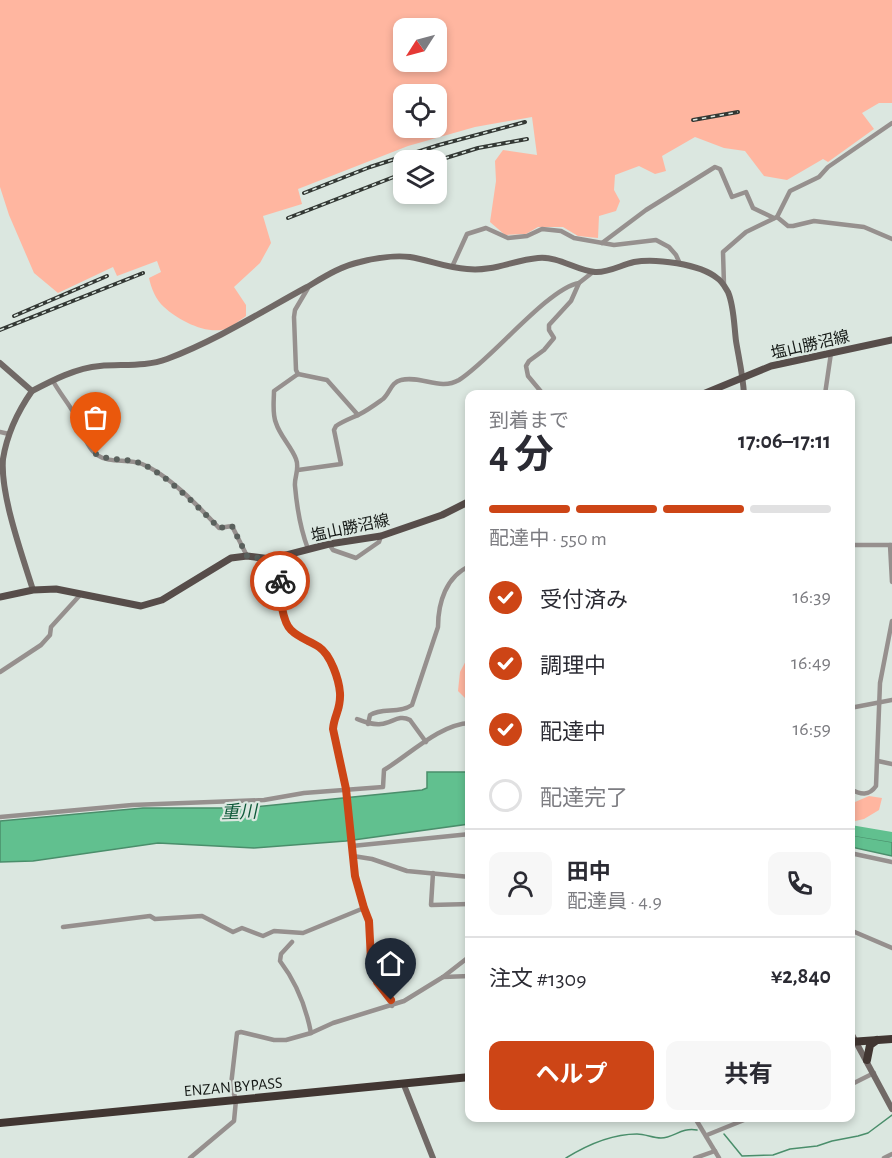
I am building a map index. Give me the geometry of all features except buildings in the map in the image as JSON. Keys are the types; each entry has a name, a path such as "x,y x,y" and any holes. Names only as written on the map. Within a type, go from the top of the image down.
{"highway":[{"path":"855,1042 892,1039"},
{"path":"867,1060 870,1045 877,1040"},
{"name":"ENZAN BYPASS","path":"0,1123 465,1078"}],"main road":[{"name":"塩山勝沼線","path":"712,390 771,366 892,340"},
{"name":"塩山勝沼線","path":"0,597 33,590 56,589 141,606 162,600 231,558 247,556 266,559 280,558 329,544 381,536 465,505"}],"street":[{"path":"724,285 723,252 746,232 775,218 790,191 819,177 828,167 892,123"},
{"path":"602,243 646,210 715,167 720,169 732,197 746,192 753,208 788,225 793,226 814,220 864,227 892,239"},
{"path":"452,267 466,234 486,228 508,238 527,236 542,230 561,231 574,237 614,245 661,241 676,255 680,264"},
{"path":"33,590 3,486 3,460 9,434 20,409 32,391 86,368 164,360 224,334 334,271 358,262 380,258 412,257 467,269 494,268 541,258 562,260 593,272 603,272 636,262 680,264 710,273 718,278 729,294 744,390"},
{"path":"540,390 528,376 526,366 554,338 549,326 571,301 579,284 593,272"},
{"path":"298,470 341,464 334,430 341,422 358,415 385,397 393,384 400,380 442,385 457,381 532,315 570,285 579,284"},
{"path":"298,374 294,317 295,310 309,286"},
{"path":"826,390 831,353"},
{"path":"0,363 32,391"},
{"path":"308,549 298,521 295,488 297,460 276,424 274,391 298,374 327,380 358,415"},
{"path":"52,381 72,409 88,444 96,454 111,460 143,464 201,509 219,528 232,526 247,556"},
{"path":"0,432 9,434"},
{"path":"329,544 333,550 356,558 379,542 381,536"},
{"path":"855,545 891,544 892,582"},
{"path":"280,558 278,590 287,624 291,630 307,642 319,646 325,653 340,691 340,708 333,723 333,729 346,789 355,876 369,921 369,952 377,982 391,1000 392,1006"},
{"path":"368,724 370,715 375,712 405,710 412,705 438,627 444,592 455,574 465,569"},
{"path":"0,672 41,645 50,636 51,627 81,594"},
{"path":"855,791 862,794 873,790 876,786 878,701 884,653 892,621"},
{"path":"855,707 892,700"},
{"path":"357,719 368,724 382,724 401,717 406,718 426,742"},
{"path":"0,817 132,806 264,800 304,793 383,787 384,770 445,729 465,724"},
{"path":"878,761 892,764"},
{"path":"352,846 465,835"},
{"path":"855,854 892,862"},
{"path":"353,856 372,859 407,871 465,876"},
{"path":"433,873 431,905 465,904"},
{"path":"63,927 150,916 155,919 202,916 232,932 242,928 264,936 273,931 303,933 364,908"},
{"path":"855,932 892,948"},
{"path":"292,942 281,954 280,960 290,974 307,1012 311,1033"},
{"path":"190,1158 234,1121 236,1100 231,1084 237,1033 286,1040 311,1033 333,1023 404,1001 443,977 465,960"},
{"path":"443,977 465,976"},
{"path":"855,1045 867,1060 892,1109"},
{"path":"855,1083 874,1073"},
{"path":"404,1084 433,1158"},
{"path":"698,1122 719,1158"},
{"path":"707,1135 739,1122"},
{"path":"695,1158 715,1151"},
{"path":"884,1158 892,1154"}],"shaded area":[{"path":"0,0 892,0 892,103 879,103 862,113 874,129 828,162 823,159 787,180 764,176 745,151 724,148 695,137 662,156 666,171 655,174 639,166 615,175 614,190 620,201 616,211 599,216 598,238 578,236 563,227 538,227 526,234 505,235 490,222 496,181 495,161 503,150 537,155 532,117 475,127 447,135 447,84 393,84 393,138 436,138 393,150 298,189 302,204 263,216 271,243 260,263 234,287 246,305 246,316 226,329 201,328 177,317 164,307 154,294 149,278 161,272 157,261 117,276 113,267 58,293 34,273 9,215 0,187"},
{"path":"465,663 465,698 458,691 460,672"},
{"path":"869,796 882,798 879,810 864,819 855,821 855,802"}],"water":[{"path":"427,772 465,772 465,825 346,841 254,848 158,843 33,861 0,862 0,821 143,808 245,808 427,788"},
{"path":"855,836 892,842 892,856 855,848"}],"waterway":[{"name":"重川","path":"855,831 892,837"},
{"path":"724,1134 742,1156 773,1155 790,1149 817,1146 868,1133 892,1115"},
{"path":"566,1158 591,1145 618,1136 637,1134 661,1138 686,1130 697,1130"}],"railway":[{"path":"693,120 738,112"},
{"path":"304,193 370,167 439,145 525,122"},
{"path":"447,158 478,148 527,139"},
{"path":"288,218 393,177"},
{"path":"0,330 143,273"},
{"path":"14,316 107,276"}],"way so far":[{"path":"96,454 111,460 143,464 201,509 219,528 232,526 247,556 266,559 280,558 280,581"}],"route":[{"path":"280,581 278,590 287,624 291,630 307,642 319,646 325,653 340,691 340,708 333,723 333,729 346,789 355,876 369,921 369,952 377,982 391,1000"}]}
